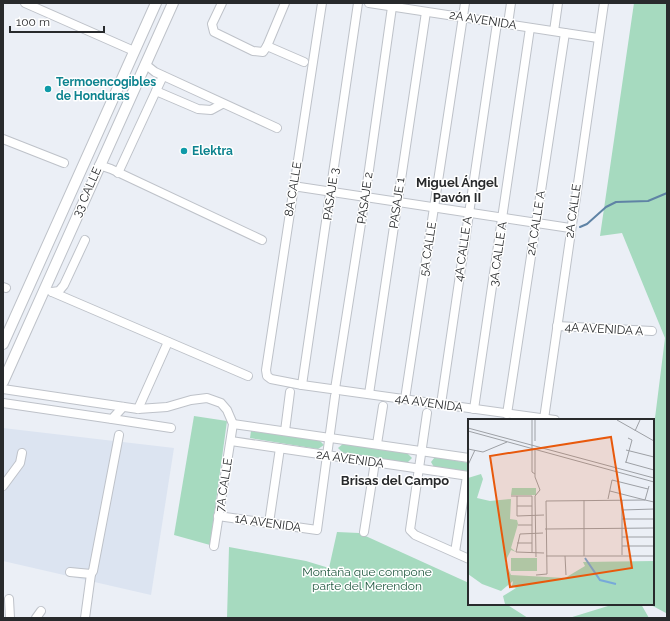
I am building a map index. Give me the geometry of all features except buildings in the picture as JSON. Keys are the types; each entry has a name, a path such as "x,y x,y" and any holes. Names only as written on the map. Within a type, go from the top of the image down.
{"main road":[{"name":"33 CALLE","path":"3,344 156,3"},
{"name":"33 CALLE","path":"3,382 48,291 99,165 173,3"}],"street":[{"path":"26,3 134,51"},
{"path":"222,3 212,24 214,32 253,51 263,52 285,3"},
{"name":"8A CALLE","path":"267,376 266,370 293,186 322,3"},
{"name":"PASAJE 3","path":"302,385 332,193 358,3"},
{"name":"2A AVENIDA","path":"368,3 392,7 420,8 463,17 598,38"},
{"name":"5A CALLE","path":"405,399 465,3"},
{"path":"508,24 511,3"},
{"path":"554,31 558,3"},
{"name":"2A CALLE","path":"544,419 570,228 604,3"},
{"name":"PASAJE 2","path":"335,393 392,7"},
{"name":"PASAJE 1","path":"369,394 397,203 420,8"},
{"name":"4A CALLE A","path":"441,404 497,22"},
{"name":"3A CALLE A","path":"474,409 530,28"},
{"name":"2A CALLE A","path":"507,414 565,33"},
{"path":"266,46 304,62"},
{"path":"145,64 163,76 277,128"},
{"path":"118,173 163,76"},
{"path":"156,91 198,109 210,110 222,104"},
{"path":"3,138 64,163"},
{"path":"99,165 262,240"},
{"path":"293,186 397,203 570,228"},
{"path":"48,291 59,291 64,285 85,240"},
{"path":"48,291 248,376"},
{"name":"4A AVENIDA A","path":"557,326 652,331"},
{"path":"138,409 168,342"},
{"name":"4A AVENIDA","path":"267,376 271,379 335,393 369,394 544,419"},
{"path":"3,389 138,409 167,407 191,400 207,398 220,403 227,410 233,424"},
{"path":"285,431 290,392"},
{"path":"327,455 335,393"},
{"path":"3,403 171,428"},
{"path":"377,444 383,406"},
{"path":"112,419 123,407"},
{"path":"427,414 410,525 412,533 468,558"},
{"path":"85,618 91,574 122,421"},
{"name":"2A AVENIDA","path":"233,424 468,458"},
{"name":"7A CALLE","path":"214,546 233,424"},
{"name":"2A AVENIDA","path":"231,441 468,476"},
{"path":"269,523 280,448"},
{"path":"3,486 20,463 22,453"},
{"name":"1A AVENIDA","path":"218,516 317,530 327,455"},
{"path":"364,532 375,462"},
{"path":"455,552 468,476"},
{"path":"70,572 91,574"},
{"path":"9,599 10,618"},
{"path":"36,618 42,611"}],"shaded area":[{"path":"3,428 174,448 151,595 3,561"}],"green space":[{"path":"634,3 667,3 666,613 651,605 654,605 654,426 665,338 622,233 600,236"},
{"path":"194,416 227,421 210,545 174,535"},
{"path":"251,431 319,440 324,445 318,449 250,438"},
{"path":"344,443 407,453 412,458 407,463 343,453 338,448"},
{"path":"435,457 468,463 468,472 434,467 431,462"},
{"name":"Montaña que compone parte del Merendon","path":"337,532 359,533 468,583 468,605 508,605 528,618 227,618 229,547 306,561 329,568"},
{"path":"642,605 649,618 569,618 608,606"}],"waterway":[{"path":"580,227 587,224 606,207 616,202 648,201 667,193"}],"place":[{"name":"Termoencogibles de Honduras","path":"48,89"},
{"name":"Elektra","path":"184,151"}],"district":[{"name":"Miguel Ángel Pavón II","path":"457,190"},
{"name":"Brisas del Campo","path":"395,480"}]}
